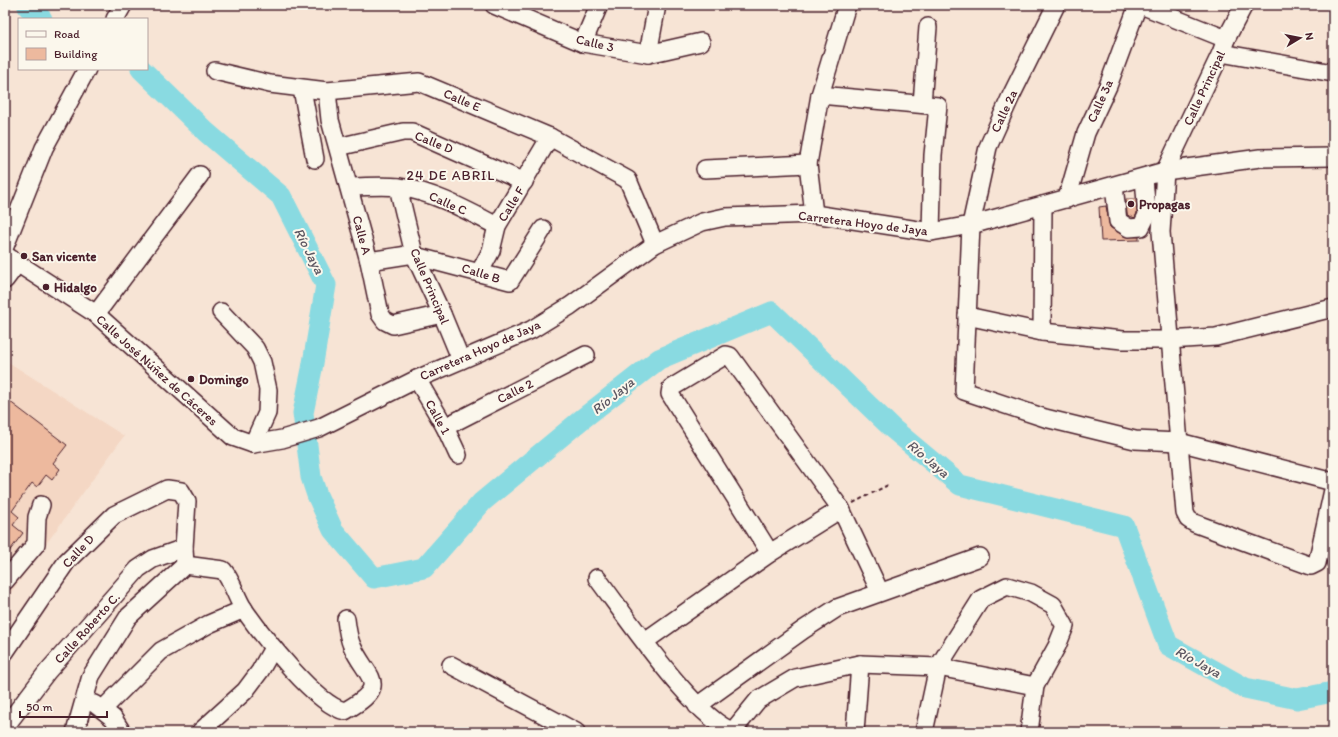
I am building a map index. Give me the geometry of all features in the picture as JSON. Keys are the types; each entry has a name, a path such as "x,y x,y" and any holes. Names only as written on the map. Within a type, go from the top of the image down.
{"street":[{"path":"116,18 123,5"},
{"name":"Calle 3","path":"494,5 583,43 648,54 701,42"},
{"path":"583,43 599,5"},
{"path":"648,54 657,5"},
{"path":"814,214 808,164 820,95 847,5"},
{"name":"Calle 2a","path":"1056,5 1011,96 988,147 971,225 964,391 1044,418 1135,440 1179,442"},
{"name":"Calle 3a","path":"1067,199 1086,133 1108,86 1138,5"},
{"path":"1141,5 1223,46 1333,73"},
{"name":"Calle Principal","path":"1165,171 1223,46 1244,5"},
{"path":"922,104 928,27"},
{"path":"5,246 44,148 86,70"},
{"name":"Calle E","path":"215,72 270,84 327,91 419,82 550,137 628,180 655,244"},
{"path":"302,89 315,159"},
{"name":"Calle A","path":"327,91 330,120 369,261 380,314 385,321 393,325 442,314"},
{"path":"820,95 936,105 939,108 933,155 931,232"},
{"name":"Calle D","path":"338,147 403,132 412,132 524,182"},
{"name":"Calle F","path":"480,273 491,251 497,226 550,137"},
{"name":"Carretera Hoyo de Jaya","path":"319,428 417,379 531,330 570,306 655,244 702,222 725,217 814,214 931,232 971,225 1165,171 1260,158 1333,157"},
{"path":"705,169 808,164"},
{"path":"1165,171 1161,232 1169,340 1185,513 1188,519 1194,523 1307,566 1314,565 1317,563 1333,490"},
{"path":"96,314 200,175"},
{"path":"1114,186 1118,221 1129,228 1141,227 1147,215 1144,178"},
{"name":"Calle C","path":"349,187 398,187 422,192 459,207 497,226"},
{"name":"Calle Principal","path":"398,187 414,255 442,314 461,360"},
{"path":"1042,332 1043,205"},
{"name":"Calle B","path":"369,261 414,255 510,281 543,230"},
{"path":"5,280 11,260"},
{"name":"Calle José Núñez de Cáceres","path":"11,260 96,314 233,437 253,444 282,439 319,428"},
{"path":"968,316 1042,332 1123,340 1169,340 1216,337 1333,308"},
{"path":"221,312 255,348 262,362 268,390 267,413 253,444"},
{"name":"Calle 2","path":"445,427 586,355"},
{"path":"770,553 670,394 671,388 720,356 730,356 841,510 880,592"},
{"name":"Calle 1","path":"417,379 445,427 458,455"},
{"path":"1179,442 1333,482"},
{"name":"Calle D","path":"5,652 67,561 114,515 167,489 181,491 187,501 184,556"},
{"path":"5,581 36,544 38,517 41,505"},
{"path":"645,641 770,553 841,510"},
{"path":"75,732 91,676 128,617 184,556 223,570 244,609 273,648 319,698 336,709 345,711 362,699 370,691 373,683 369,672 351,645 346,619"},
{"name":"Calle Roberto C.","path":"5,726 47,672 138,569 153,559 184,556"},
{"path":"697,706 803,630 837,608 980,557"},
{"path":"598,578 679,685 697,706 733,732 758,700 795,678 860,664 938,667 1035,686"},
{"path":"924,732 938,667 981,599 1007,586 1031,593 1053,606 1065,626 1057,646 1035,686 1030,732"},
{"path":"103,709 161,651 209,624 244,609"},
{"path":"200,732 244,691 260,671 273,648"},
{"path":"855,732 860,664"},
{"path":"451,665 576,732"},
{"path":"84,697 103,709 122,732"}],"path":[{"path":"841,510 888,485"}],"shaded area":[{"path":"5,360 124,436 5,601"}],"building":[{"path":"1126,199 1136,199 1137,213 1135,218 1127,215"},
{"path":"1106,206 1110,227 1124,236 1139,237 1139,240 1101,241 1099,207"},
{"path":"5,398 67,445 53,463 60,469 52,480 46,475 37,487 32,483 12,511 19,517 13,525 23,533 5,557"}],"waterway":[{"name":"Río Jaya","path":"29,5 28,7 41,18"},
{"name":"Río Jaya","path":"142,70 206,132 281,196 326,285 303,413 311,477 317,495 333,530 374,578 424,568 482,502 581,420 659,359 772,312 893,429 960,485 1124,526 1168,645 1245,688 1297,699 1333,692"}],"place":[{"name":"Propagas","path":"1131,204"},
{"name":"San vicente","path":"24,256"},
{"name":"Hidalgo","path":"46,287"},
{"name":"Domingo","path":"191,379"}],"district":[{"name":"24 DE ABRIL","path":"451,175"}]}
